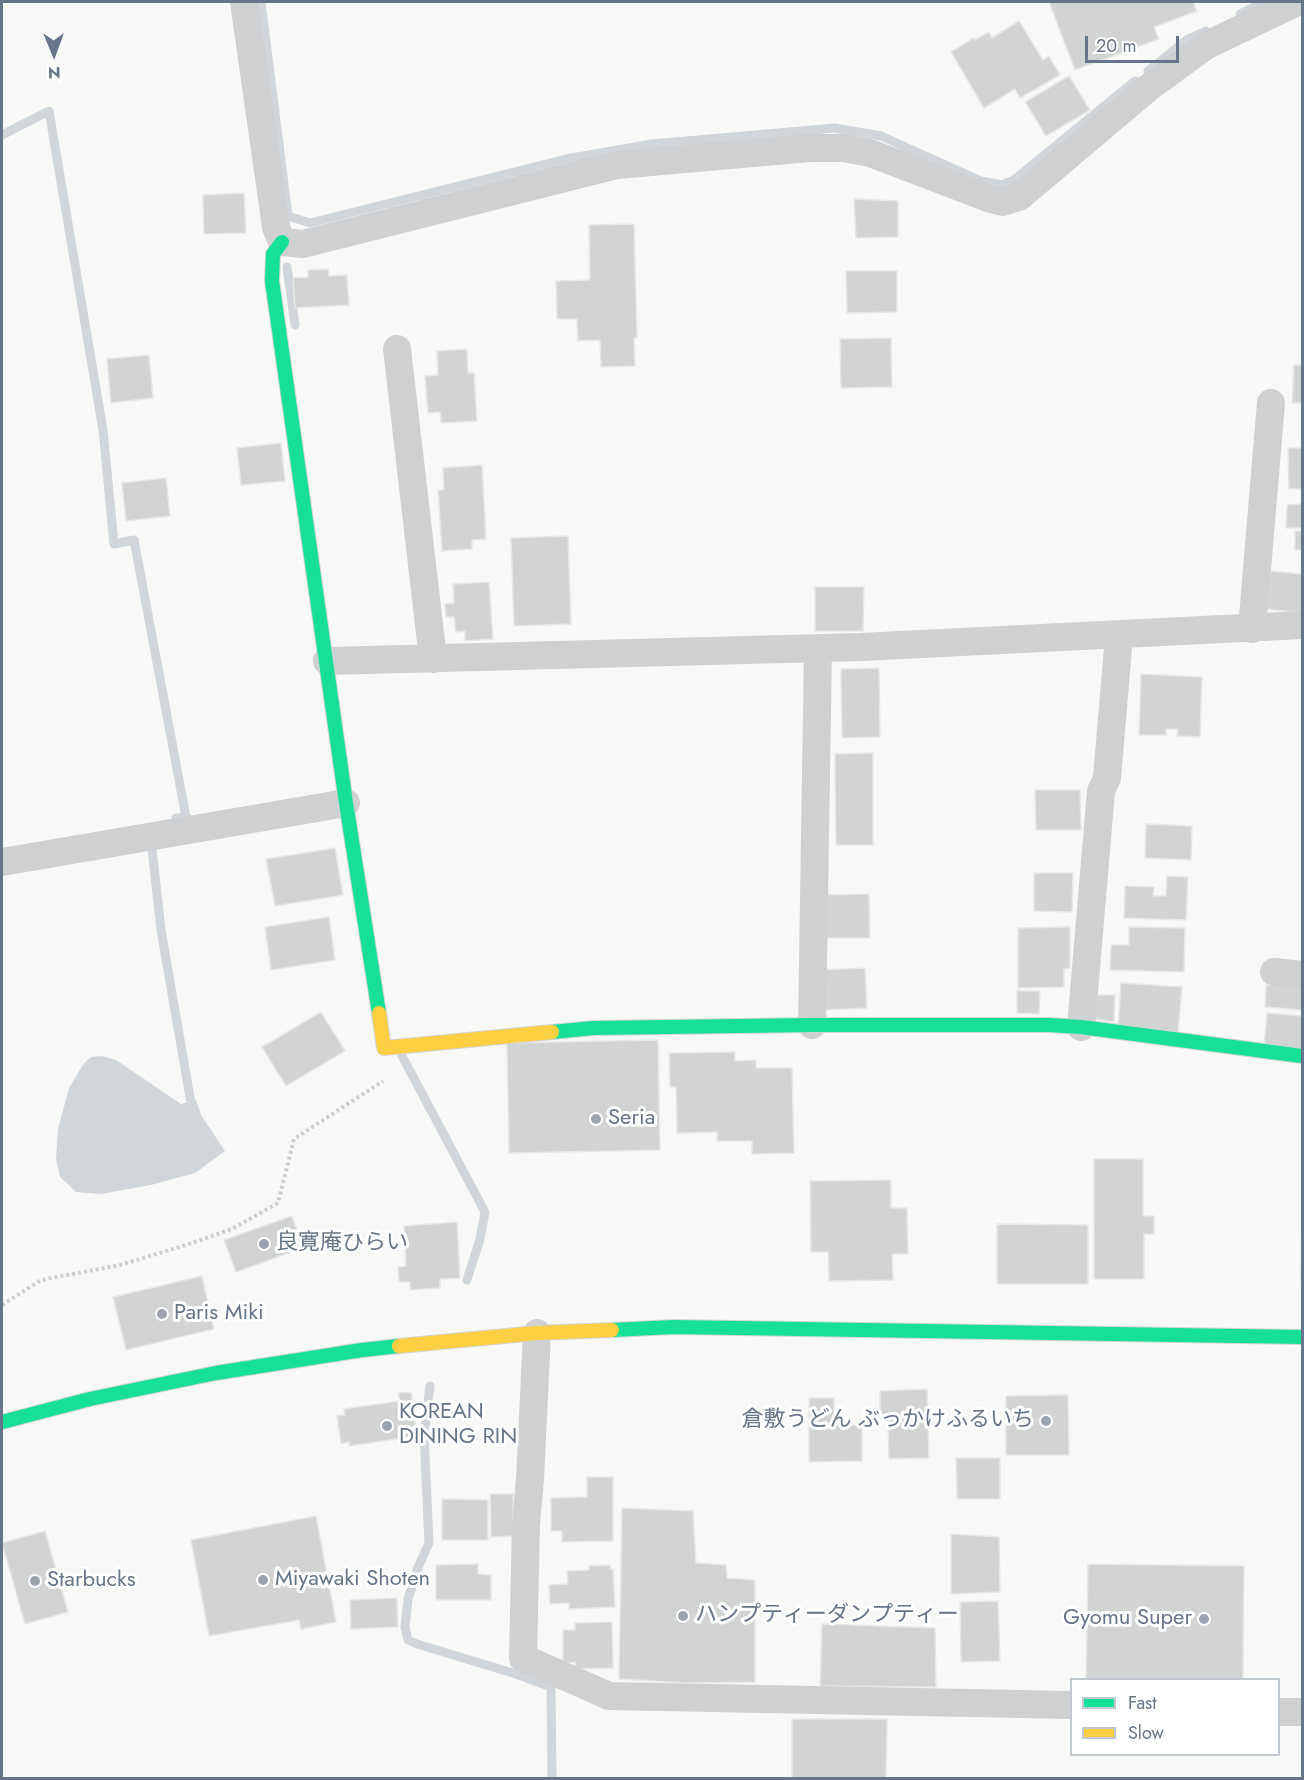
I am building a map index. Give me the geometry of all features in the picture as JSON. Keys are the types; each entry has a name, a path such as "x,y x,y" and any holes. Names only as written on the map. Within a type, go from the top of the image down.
{"street":[{"path":"244,2 276,227 282,242"},
{"path":"282,242 303,244 617,165 810,148 844,148 870,153 1003,202 1019,197 1148,88 1207,45 1297,2"},
{"path":"282,242 273,254 272,281 336,661 346,803 394,1047 594,1028 812,1024 1049,1024 1302,1056"},
{"path":"397,349 433,659"},
{"path":"1252,629 1271,403"},
{"path":"336,661 818,649 1119,636 1302,625"},
{"path":"1081,1027 1101,791 1107,778 1119,636"},
{"path":"812,1024 818,649"},
{"path":"2,862 346,803"},
{"path":"1274,972 1302,975"},
{"path":"2,1422 90,1399 216,1373 362,1350 537,1333 674,1327 1302,1337"},
{"path":"537,1333 526,1524 523,1658 609,1696 1070,1705"},
{"path":"1280,1712 1302,1712"}],"path":[{"path":"2,1305 41,1280 120,1265 186,1245 232,1228 278,1203 294,1139 393,1075 394,1047"}],"shaded area":[{"path":"102,1056 116,1060 181,1104 196,1100 201,1115 225,1151 195,1173 151,1185 101,1194 76,1192 60,1177 56,1159 58,1129 69,1088 84,1063 91,1057"}],"building":[{"path":"1049,2 1193,2 1197,11 1154,27 1159,39 1075,70"},
{"path":"1019,21 1043,60 1049,56 1060,75 1020,98 1015,89 984,108 951,52 989,32 992,38"},
{"path":"1069,76 1090,110 1046,136 1025,102"},
{"path":"244,193 246,233 204,234 203,195"},
{"path":"854,199 898,201 898,237 856,238"},
{"path":"634,224 637,338 634,338 635,366 601,367 600,340 578,341 577,319 557,319 556,281 590,280 589,225"},
{"path":"328,269 329,276 347,275 349,305 295,308 293,278 308,277 308,270"},
{"path":"846,271 897,271 897,312 847,313"},
{"path":"891,338 892,387 841,388 840,339"},
{"path":"467,349 468,373 474,373 477,421 441,423 440,412 428,413 425,376 438,375 437,351"},
{"path":"149,355 153,398 111,403 107,359"},
{"path":"1294,365 1302,365 1302,403 1292,403"},
{"path":"281,443 285,481 241,485 237,448"},
{"path":"1288,448 1302,448 1302,489 1289,489"},
{"path":"482,465 486,539 472,540 472,549 442,551 438,490 444,490 443,468"},
{"path":"166,478 170,516 126,521 122,483"},
{"path":"1302,504 1302,528 1286,528 1287,505"},
{"path":"1295,531 1302,531 1302,550 1295,550"},
{"path":"568,536 571,624 514,626 511,538"},
{"path":"1270,571 1302,574 1302,613 1266,609"},
{"path":"489,582 493,639 465,641 465,631 456,632 454,617 446,617 445,604 454,603 453,584"},
{"path":"815,587 864,587 863,631 815,631"},
{"path":"879,668 880,737 842,738 841,669"},
{"path":"1141,674 1202,677 1200,737 1177,736 1178,729 1166,729 1166,735 1139,735"},
{"path":"873,753 873,845 836,845 835,754"},
{"path":"1035,790 1080,790 1081,830 1036,830"},
{"path":"1146,824 1192,826 1191,860 1145,858"},
{"path":"335,848 343,895 275,906 266,859"},
{"path":"1034,873 1073,873 1072,912 1034,911"},
{"path":"1167,876 1188,877 1186,920 1124,918 1125,886 1154,887 1153,896 1166,896"},
{"path":"869,894 870,938 826,938 825,895"},
{"path":"329,917 335,960 271,970 265,927"},
{"path":"1070,927 1070,968 1064,969 1064,987 1018,988 1018,928"},
{"path":"1129,927 1185,928 1184,972 1110,970 1111,945 1129,945"},
{"path":"865,968 867,1008 823,1010 821,970"},
{"path":"1121,983 1182,987 1178,1032 1118,1028"},
{"path":"1266,985 1302,987 1302,1010 1265,1007"},
{"path":"1017,991 1040,991 1039,1014 1017,1013"},
{"path":"1095,995 1115,995 1114,1022 1090,1018"},
{"path":"321,1012 345,1051 286,1086 262,1047"},
{"path":"1267,1013 1302,1016 1302,1051 1264,1047"},
{"path":"658,1040 660,1150 509,1153 507,1043"},
{"path":"735,1052 735,1061 756,1060 756,1068 792,1068 794,1153 752,1154 752,1141 717,1141 717,1132 677,1133 676,1087 670,1087 669,1053"},
{"path":"1094,1159 1143,1159 1143,1216 1154,1216 1154,1234 1144,1234 1144,1279 1094,1279"},
{"path":"891,1180 891,1208 907,1208 908,1254 892,1254 893,1280 829,1281 828,1252 811,1252 810,1181"},
{"name":"良寛庵ひらい","path":"292,1216 303,1248 236,1272 224,1240"},
{"path":"1302,1218 1302,1281 1301,1281"},
{"path":"457,1222 460,1278 440,1279 440,1288 410,1290 410,1282 399,1282 398,1267 406,1266 404,1226"},
{"path":"997,1224 1088,1225 1088,1284 997,1284"},
{"path":"202,1276 214,1329 126,1350 113,1297"},
{"path":"927,1389 929,1458 889,1459 888,1416 880,1416 880,1391"},
{"path":"411,1392 417,1436 349,1446 349,1442 341,1444 337,1416 345,1415 344,1409 400,1401 398,1393"},
{"path":"1068,1395 1069,1455 1006,1455 1006,1396"},
{"path":"809,1398 834,1398 834,1425 862,1425 862,1461 809,1462"},
{"path":"956,1458 1000,1458 1000,1499 957,1499"},
{"path":"587,1477 613,1477 613,1541 562,1542 562,1531 551,1531 551,1498 587,1497"},
{"path":"490,1494 513,1494 513,1536 491,1537"},
{"path":"442,1499 488,1500 488,1540 442,1540"},
{"path":"622,1508 693,1511 696,1563 726,1565 727,1578 755,1580 755,1682 687,1683 619,1679"},
{"name":"Miyawaki Shoten","path":"316,1516 336,1622 301,1629 299,1620 209,1636 191,1540"},
{"path":"45,1531 68,1612 25,1624 2,1543"},
{"path":"951,1534 999,1537 1000,1592 951,1594"},
{"path":"478,1564 478,1574 491,1575 491,1600 436,1600 436,1565"},
{"path":"1088,1564 1244,1566 1243,1678 1086,1678"},
{"path":"610,1565 610,1569 613,1569 615,1607 569,1609 569,1603 550,1604 549,1585 568,1584 567,1571 589,1570 589,1566"},
{"path":"397,1598 398,1627 351,1629 350,1600"},
{"path":"998,1601 1000,1661 961,1662 960,1602"},
{"path":"612,1622 613,1668 575,1669 575,1662 563,1663 563,1630 575,1630 575,1623"},
{"path":"822,1624 935,1628 936,1687 820,1686"},
{"path":"792,1719 887,1719 886,1778 792,1778"}],"waterway":[{"path":"261,2 288,216 310,223 566,159 652,144 835,128 881,136 981,181 1002,185 1014,180 1135,81"},
{"path":"1240,14 1264,2"},
{"path":"1148,71 1188,39 1206,31"},
{"path":"2,135 49,111 103,430 114,544 134,540 186,817 176,818"},
{"path":"287,267 295,325"},
{"path":"152,849 161,930 191,1103 187,1112"},
{"path":"401,1054 485,1212 480,1239 467,1280"},
{"path":"430,1386 424,1434 429,1543 408,1599 405,1627 408,1640 551,1687 552,1778"}],"traffic: fast":[{"path":"282,242 273,254 272,281 346,803 379,1013"},
{"path":"552,1032 594,1028 1049,1025 1081,1027 1302,1056"},
{"path":"612,1330 674,1327 1302,1337"},
{"path":"2,1422 90,1399 216,1373 399,1346"}],"traffic: slow":[{"path":"379,1013 384,1048 552,1032"},
{"path":"399,1346 537,1333 612,1330"}],"place":[{"name":"Seria","path":"596,1119"},
{"name":"良寛庵ひらい","path":"264,1244"},
{"name":"Paris Miki","path":"162,1314"},
{"name":"倉敷うどん ぶっかけふるいち","path":"1046,1421"},
{"name":"KOREAN DINING RIN","path":"387,1426"},
{"name":"Miyawaki Shoten","path":"263,1580"},
{"name":"Starbucks","path":"35,1581"},
{"name":"ハンプティーダンプティー","path":"683,1616"},
{"name":"Gyomu Super","path":"1204,1619"}]}
